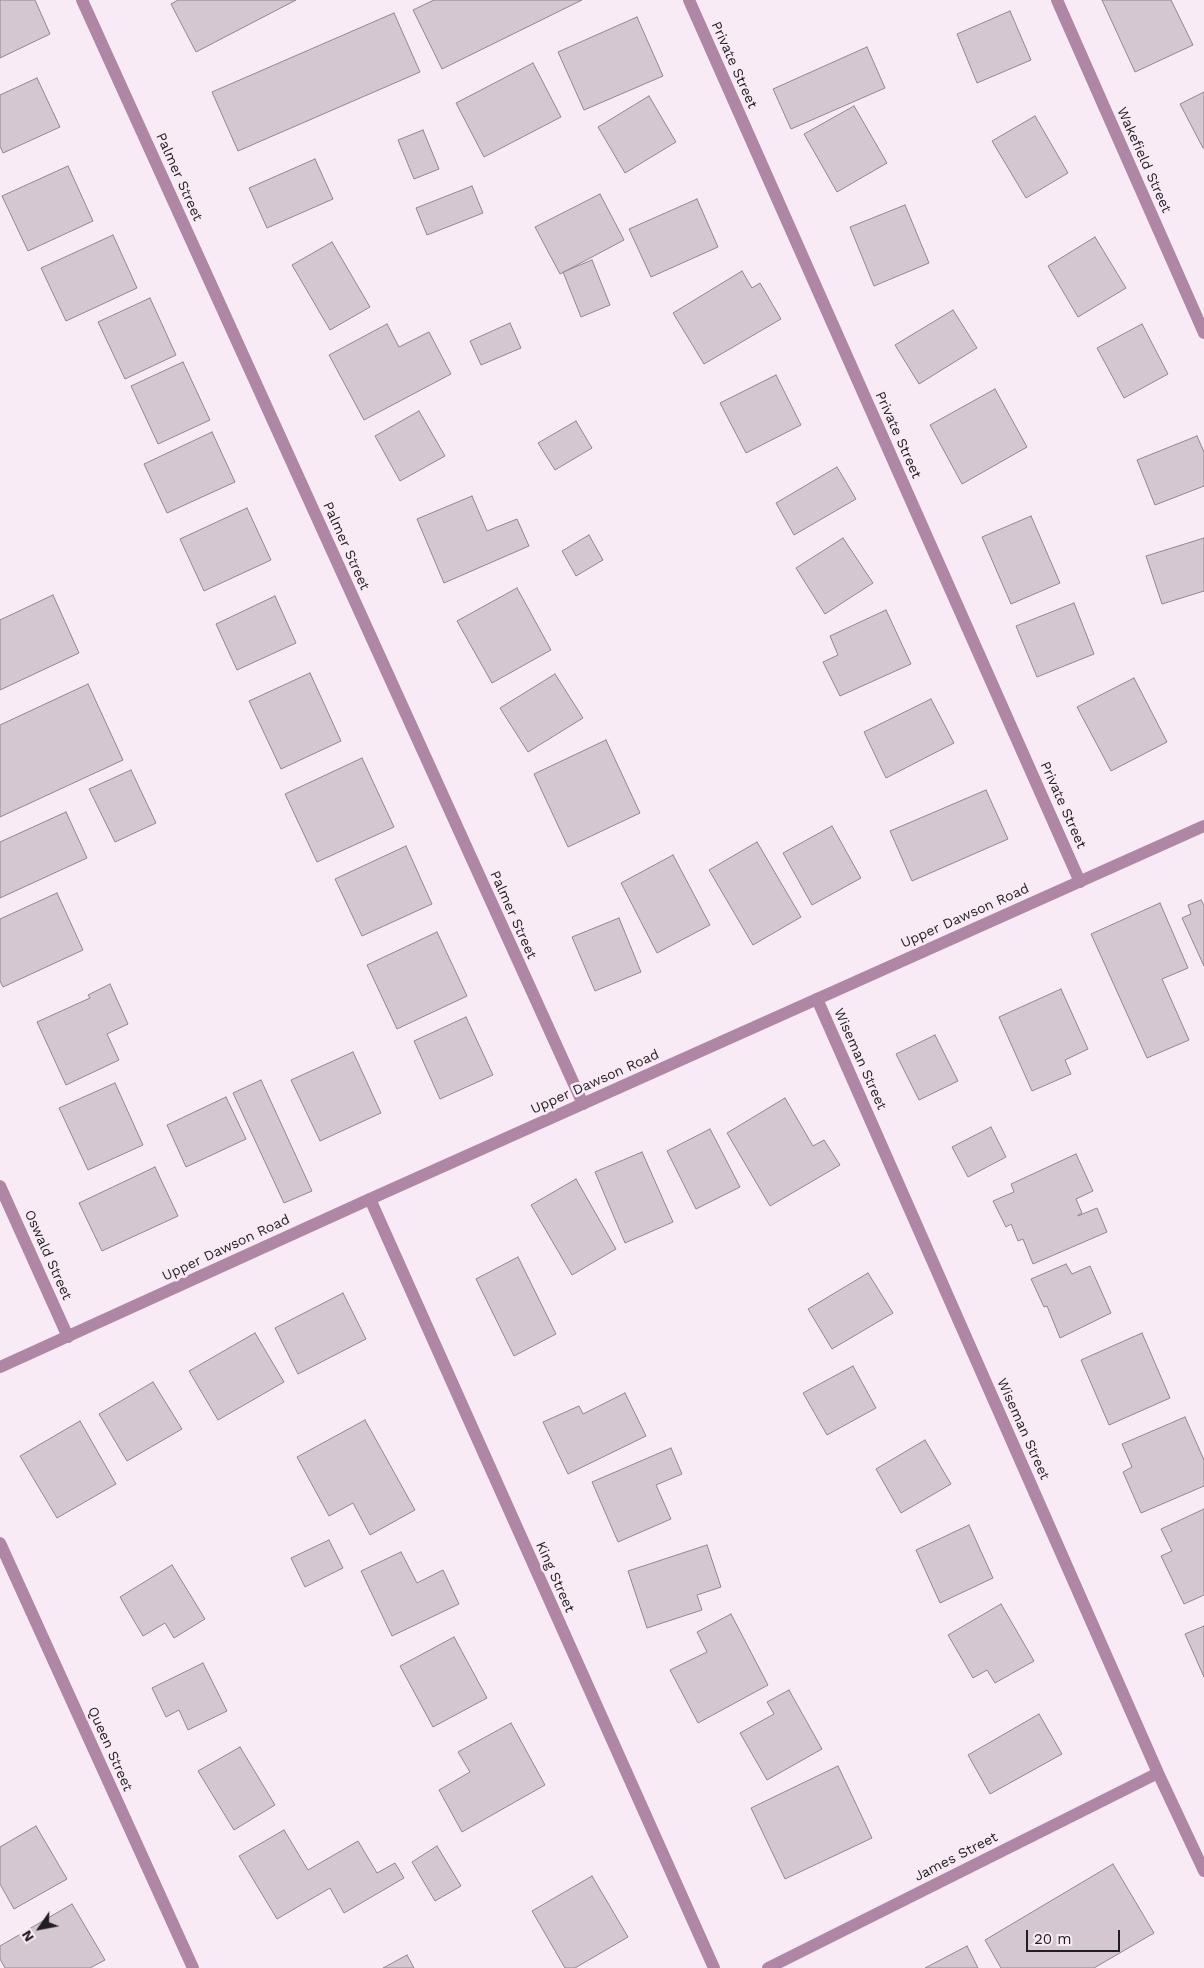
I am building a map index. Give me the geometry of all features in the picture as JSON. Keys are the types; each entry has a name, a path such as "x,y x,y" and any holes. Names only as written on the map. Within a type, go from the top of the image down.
{"street":[{"name":"Palmer Street","path":"82,0 583,1104"},
{"name":"Private Street","path":"689,0 1080,882"},
{"name":"Wakefield Street","path":"1056,0 1204,333"},
{"name":"Upper Dawson Road","path":"0,1368 370,1199 1204,826"},
{"name":"Wiseman Street","path":"817,998 1158,1773 1204,1871"},
{"name":"Oswald Street","path":"0,1186 68,1337"},
{"name":"King Street","path":"370,1199 714,1968"},
{"name":"Queen Street","path":"0,1543 193,1968"},
{"name":"James Street","path":"768,1968 1158,1773"}],"building":[{"path":"0,0 35,0 50,34 0,58"},
{"path":"178,0 296,0 196,52 171,4"},
{"path":"434,0 582,0 442,69 413,10"},
{"path":"1102,0 1171,0 1193,45 1135,72"},
{"path":"1010,11 1031,60 977,83 957,34"},
{"path":"394,13 420,72 238,151 212,92"},
{"path":"637,17 663,76 584,110 558,52"},
{"path":"867,47 885,88 791,129 773,89"},
{"path":"533,63 561,117 484,157 456,103"},
{"path":"37,78 60,127 3,153 0,146 0,95"},
{"path":"1204,92 1204,148 1203,148 1180,104"},
{"path":"649,96 676,142 625,173 598,127"},
{"path":"854,106 887,163 837,192 804,134"},
{"path":"1035,116 1068,173 1026,198 992,141"},
{"path":"423,130 439,169 414,179 398,140"},
{"path":"315,159 333,199 267,228 249,188"},
{"path":"68,166 93,221 28,251 2,196"},
{"path":"472,186 483,213 427,235 416,208"},
{"path":"600,194 624,240 560,274 535,227"},
{"path":"697,199 718,247 651,277 629,229"},
{"path":"905,205 929,263 874,286 850,227"},
{"path":"113,235 137,288 66,321 41,268"},
{"path":"1095,237 1126,288 1078,317 1048,266"},
{"path":"332,242 370,307 330,330 292,265"},
{"path":"592,260 610,305 581,317 563,272"},
{"path":"742,271 752,288 760,283 781,319 704,364 673,313"},
{"path":"150,298 176,355 125,379 98,322"},
{"path":"953,310 977,348 919,384 895,345"},
{"path":"510,323 521,348 481,365 470,341"},
{"path":"387,324 399,347 429,332 451,374 364,420 329,355"},
{"path":"1142,324 1168,374 1124,398 1097,348"},
{"path":"183,362 210,420 158,444 131,386"},
{"path":"776,375 801,425 746,453 720,403"},
{"path":"995,389 1027,447 962,484 930,425"},
{"path":"419,411 445,456 400,481 375,436"},
{"path":"576,421 592,448 555,470 538,443"},
{"path":"212,432 235,482 167,513 144,464"},
{"path":"1197,436 1204,452 1204,486 1155,505 1137,460"},
{"path":"837,467 856,499 794,535 776,503"},
{"path":"472,496 487,531 517,519 529,546 444,583 417,519"},
{"path":"247,508 271,560 204,591 180,539"},
{"path":"1031,516 1060,583 1011,604 982,537"},
{"path":"589,535 603,560 576,576 562,551"},
{"path":"843,538 873,583 825,614 796,568"},
{"path":"1204,538 1204,591 1162,604 1146,556"},
{"path":"517,588 551,650 492,683 457,621"},
{"path":"53,595 79,653 0,690 0,620"},
{"path":"275,596 296,643 237,670 216,624"},
{"path":"1074,603 1094,654 1037,677 1016,626"},
{"path":"886,610 911,664 840,696 823,662 838,655 830,636"},
{"path":"310,673 341,741 281,769 249,701"},
{"path":"555,674 583,718 528,752 500,708"},
{"path":"1134,678 1167,742 1111,771 1077,707"},
{"path":"88,684 123,760 0,817 0,725"},
{"path":"931,699 954,743 886,778 864,732"},
{"path":"606,740 640,813 568,847 534,774"},
{"path":"362,758 394,827 317,862 285,794"},
{"path":"131,770 156,823 115,842 89,789"},
{"path":"986,790 1008,839 912,881 890,831"},
{"path":"66,812 87,858 0,898 0,842"},
{"path":"832,826 861,878 812,905 783,853"},
{"path":"757,842 801,917 753,945 709,870"},
{"path":"406,846 432,904 362,936 335,879"},
{"path":"673,855 710,925 657,953 621,883"},
{"path":"57,893 83,950 3,987 0,981 0,919"},
{"path":"1201,900 1204,905 1204,966 1182,918 1191,914 1188,905"},
{"path":"1160,903 1188,968 1162,979 1189,1040 1147,1058 1091,934"},
{"path":"619,918 641,972 595,991 572,937"},
{"path":"437,932 467,996 397,1029 367,965"},
{"path":"110,984 128,1024 107,1034 119,1060 66,1085 37,1022 90,998 88,995"},
{"path":"1061,989 1088,1049 1065,1060 1071,1074 1032,1091 999,1017"},
{"path":"466,1017 493,1075 440,1099 414,1041"},
{"path":"935,1035 958,1081 919,1100 896,1054"},
{"path":"353,1052 381,1113 320,1141 291,1080"},
{"path":"261,1080 312,1191 284,1203 233,1093"},
{"path":"115,1083 143,1145 88,1170 59,1108"},
{"path":"226,1097 246,1139 186,1167 167,1125"},
{"path":"785,1098 813,1146 824,1140 840,1165 770,1206 727,1133"},
{"path":"991,1127 1006,1157 968,1177 952,1147"},
{"path":"710,1129 740,1187 696,1209 667,1151"},
{"path":"642,1152 673,1222 625,1243 595,1172"},
{"path":"1076,1154 1093,1191 1076,1199 1082,1213 1078,1216 1097,1208 1107,1232 1033,1264 1023,1239 1018,1241 1011,1224 1006,1227 993,1201 1014,1192 1011,1184"},
{"path":"155,1167 178,1216 102,1251 79,1203"},
{"path":"576,1179 616,1249 572,1275 531,1205"},
{"path":"518,1257 556,1334 514,1356 476,1279"},
{"path":"1066,1264 1072,1274 1090,1266 1111,1313 1060,1338 1047,1306 1044,1307 1031,1279"},
{"path":"868,1273 893,1313 832,1349 808,1309"},
{"path":"343,1293 366,1339 298,1374 275,1328"},
{"path":"255,1333 284,1382 218,1420 189,1371"},
{"path":"1142,1333 1170,1398 1109,1425 1081,1360"},
{"path":"853,1366 876,1408 827,1435 803,1393"},
{"path":"153,1382 182,1429 127,1461 99,1414"},
{"path":"625,1393 646,1436 568,1474 543,1422 579,1406 583,1414"},
{"path":"1185,1417 1204,1460 1204,1486 1141,1513 1123,1472 1132,1467 1122,1444"},
{"path":"365,1420 415,1510 370,1535 353,1503 329,1516 297,1457"},
{"path":"80,1421 116,1484 57,1518 20,1456"},
{"path":"925,1440 951,1484 901,1513 876,1469"},
{"path":"671,1448 682,1474 656,1485 671,1519 618,1542 592,1482"},
{"path":"1204,1509 1204,1595 1184,1604 1161,1556 1172,1551 1161,1529"},
{"path":"969,1525 993,1578 940,1603 916,1550"},
{"path":"329,1540 343,1568 305,1587 291,1558"},
{"path":"707,1545 721,1587 697,1595 702,1610 647,1628 628,1571"},
{"path":"401,1552 417,1583 443,1570 459,1604 392,1636 361,1571"},
{"path":"172,1565 205,1619 174,1638 165,1623 143,1636 120,1597"},
{"path":"1001,1604 1034,1661 995,1683 987,1670 973,1678 948,1635"},
{"path":"731,1614 768,1685 698,1723 670,1670 707,1652 697,1632"},
{"path":"1204,1626 1204,1677 1185,1634"},
{"path":"454,1637 487,1698 433,1727 400,1666"},
{"path":"203,1663 227,1711 188,1730 179,1710 166,1717 152,1688"},
{"path":"789,1690 822,1749 767,1780 740,1733 774,1714 767,1702"},
{"path":"1039,1714 1062,1754 990,1794 968,1755"},
{"path":"511,1723 545,1785 462,1832 439,1790 470,1772 458,1752"},
{"path":"240,1747 275,1805 234,1830 198,1771"},
{"path":"838,1766 872,1838 785,1879 751,1808"},
{"path":"36,1826 67,1879 14,1909 0,1884 0,1847"},
{"path":"284,1830 308,1870 358,1841 377,1873 395,1863 404,1878 344,1913 330,1888 277,1919 239,1856"},
{"path":"437,1846 461,1886 435,1901 412,1862"},
{"path":"1113,1864 1154,1933 1094,1968 1001,1968 985,1940"},
{"path":"592,1876 628,1937 575,1968 565,1968 532,1911"},
{"path":"72,1904 105,1960 90,1968 5,1968 0,1959 0,1946"},
{"path":"967,1946 978,1968 925,1968"},
{"path":"407,1955 414,1968 383,1968"}]}
